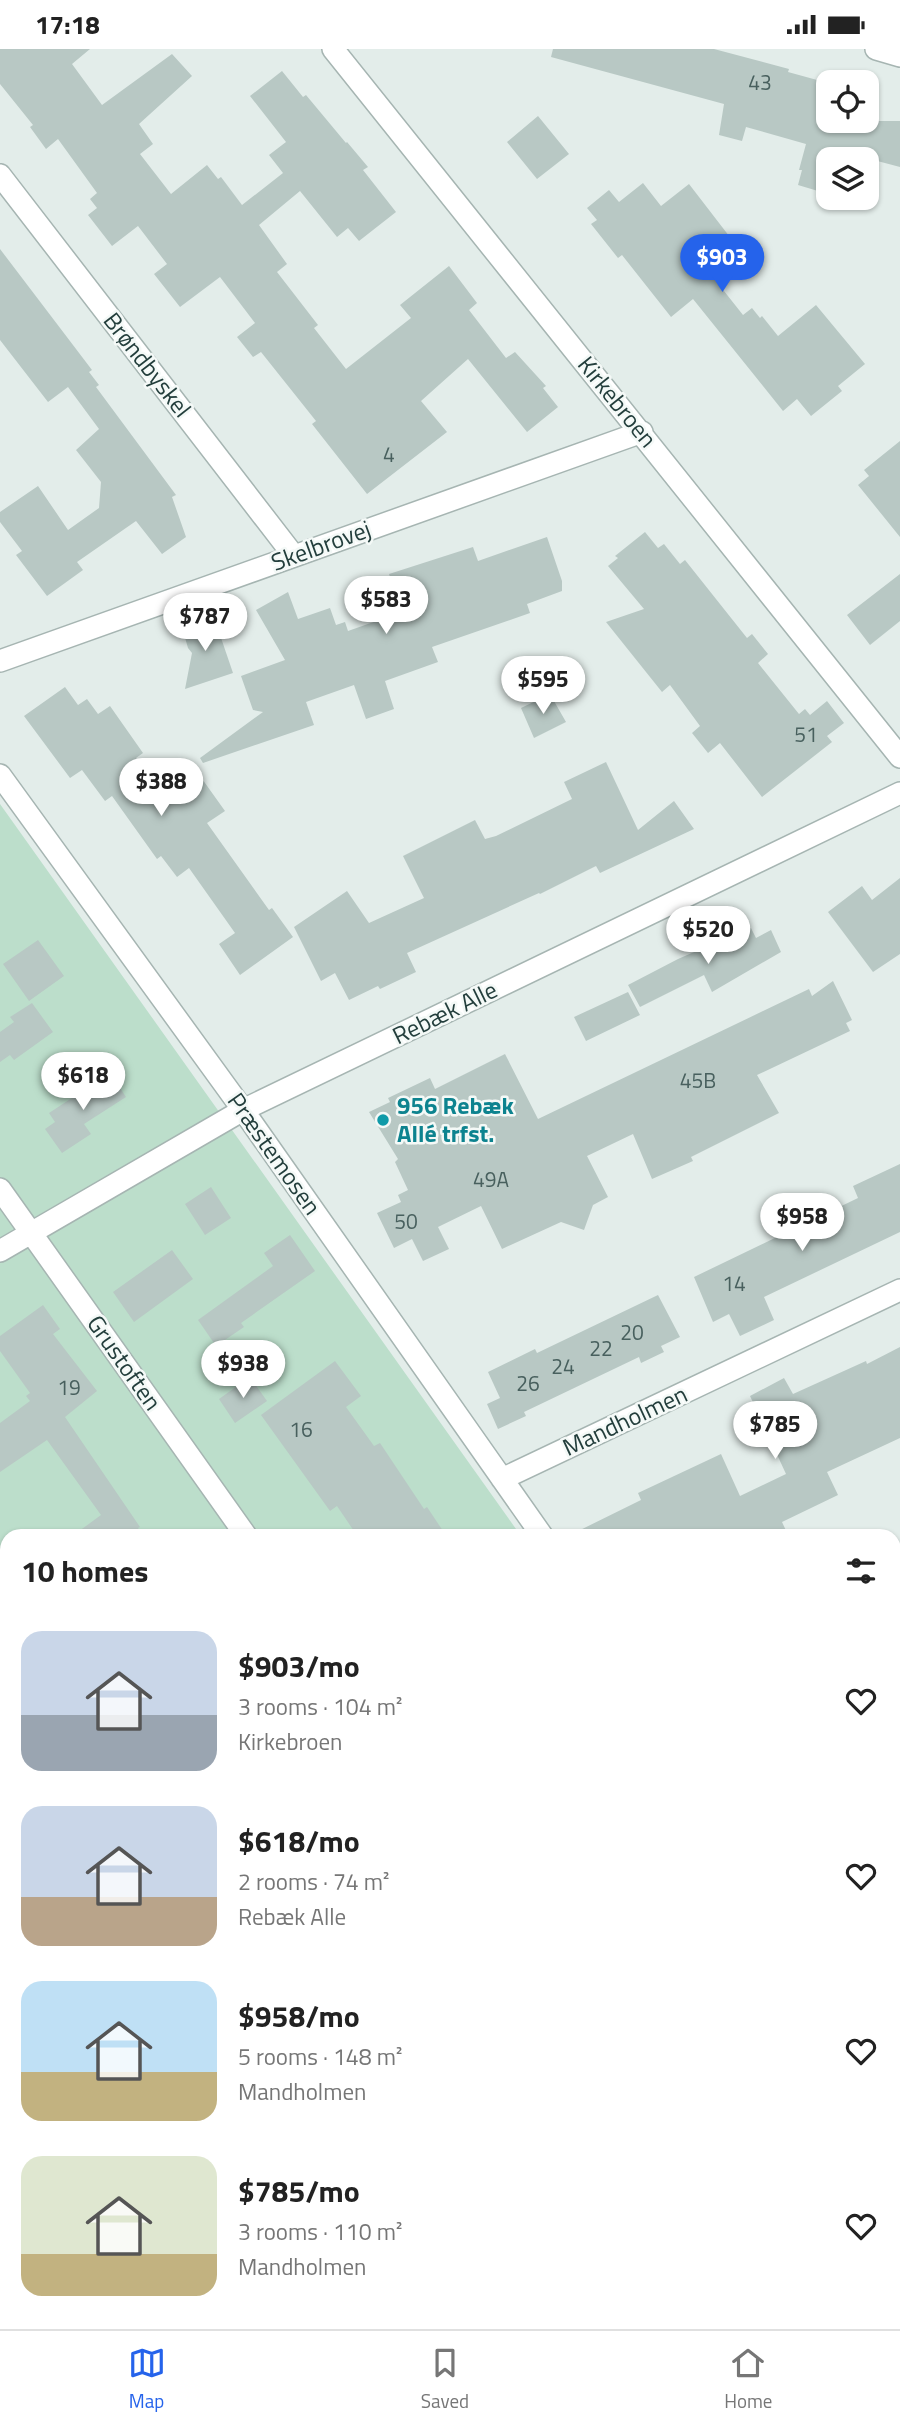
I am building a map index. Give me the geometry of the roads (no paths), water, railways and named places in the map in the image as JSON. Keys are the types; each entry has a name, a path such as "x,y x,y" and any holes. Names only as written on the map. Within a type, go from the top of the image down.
{"street":[{"name":"Kirkebroen","path":"333,49 900,757"},
{"path":"876,49 900,56"},
{"name":"Brøndbyskel","path":"0,175 294,556"},
{"name":"Skelbrovej","path":"0,661 642,432"},
{"name":"Præstemosen","path":"0,775 243,1110 537,1529"},
{"name":"Rebæk Alle","path":"0,1251 243,1110 900,793"},
{"name":"Grustoften","path":"0,1189 241,1529"},
{"name":"Mandholmen","path":"502,1479 900,1290"}],"place":[{"name":"956 Rebæk Allé trfst.","path":"383,1120"}]}
